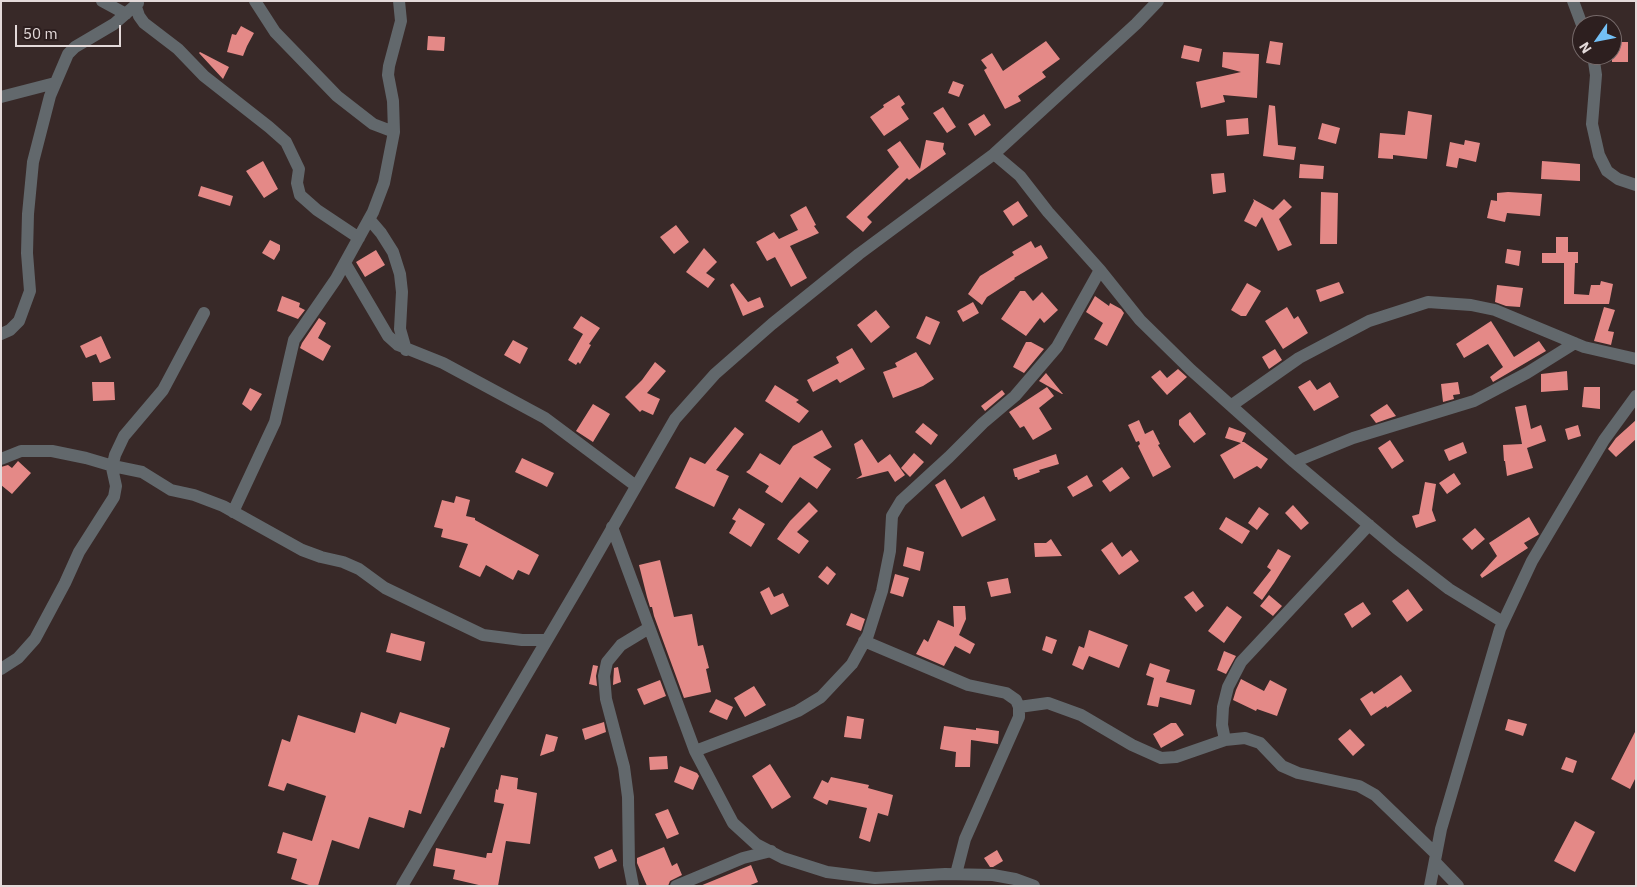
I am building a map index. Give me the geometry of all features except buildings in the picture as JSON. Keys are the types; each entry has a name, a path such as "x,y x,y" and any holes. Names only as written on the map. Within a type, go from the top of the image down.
{"street":[{"path":"102,1 126,14"},
{"path":"255,1 276,32 337,96 373,124 394,132"},
{"path":"233,512 275,422 294,340 336,279 369,219 384,183 394,132 393,101 388,75 401,21 400,1"},
{"path":"402,886 674,419 715,374 859,254 994,154 1136,24 1158,1"},
{"path":"1573,1 1578,15"},
{"path":"1,334 10,330 19,321 30,291 27,253 28,214 33,162 50,96 68,54 75,47 114,24 138,2"},
{"path":"138,2 136,7 144,23 178,49 204,76 286,142 299,168 297,183 300,195 317,210 359,238"},
{"path":"1594,65 1596,75 1592,124 1599,155 1607,171 1618,180 1636,184"},
{"path":"1,97 56,83"},
{"path":"994,154 1020,176 1048,212 1100,270 1140,320 1191,370 1369,526 1449,589 1503,622"},
{"path":"369,219 381,233 392,252 400,274 402,292 400,329 406,350"},
{"path":"345,263 388,336 398,346 442,363 545,418 636,486"},
{"path":"695,751 798,710 821,697 852,664 864,641 882,591 890,551 892,516 901,501 1014,396 1057,347 1100,270"},
{"path":"1232,405 1299,358 1369,321 1428,302 1495,310 1575,343 1636,359"},
{"path":"1,669 18,658 35,639 79,552 114,497 116,486 112,466 124,436 163,390 204,313"},
{"path":"1294,462 1353,438 1474,401 1527,373 1575,343"},
{"path":"1430,886 1441,829 1500,629 1537,553 1604,440 1636,396"},
{"path":"1,459 20,450 42,451 86,458 142,472 172,490 194,495 223,506 302,550 351,566 371,577 385,588 483,635 522,640 547,640"},
{"path":"1225,740 1222,725 1223,707 1228,687 1241,662 1369,526"},
{"path":"612,527 695,751 733,823 756,844 782,858 827,872 875,878 992,874 1015,879 1034,886"},
{"path":"633,886 629,865 628,797 624,767 606,699 604,676 607,662 621,645 649,628"},
{"path":"864,641 968,685 1006,693 1016,700 1020,707 1019,717 965,839 956,874"},
{"path":"1020,707 1048,704 1081,715 1132,745 1161,758 1176,757 1225,740 1245,738 1260,743 1282,766 1298,773 1359,786 1375,795 1436,858 1458,886"},
{"path":"676,886 742,858 771,851"}]}
